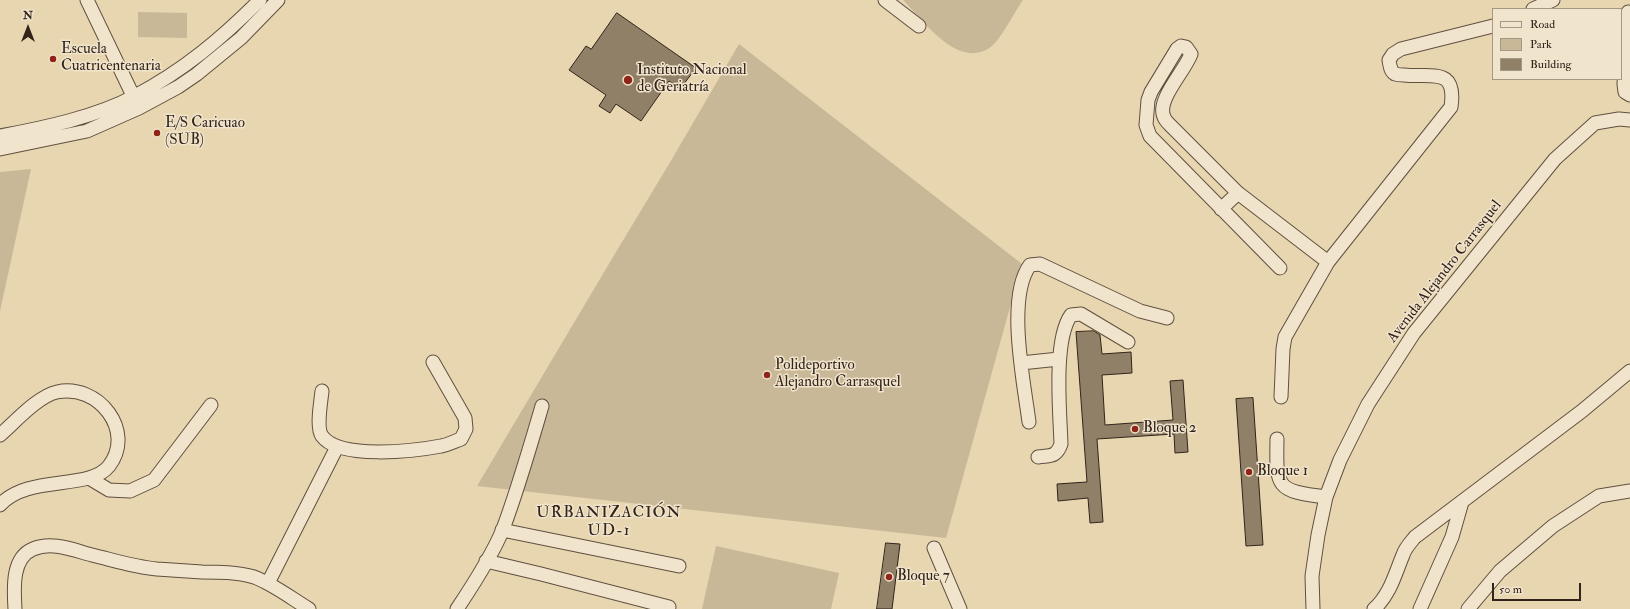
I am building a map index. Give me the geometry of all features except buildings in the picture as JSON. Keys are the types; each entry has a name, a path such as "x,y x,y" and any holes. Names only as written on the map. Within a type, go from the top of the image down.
{"street":[{"path":"87,0 136,102"},
{"path":"0,149 87,131 136,102 211,47 260,0"},
{"path":"0,136 71,120 136,102 178,87 197,74 241,38 278,0"},
{"path":"885,0 919,26"},
{"path":"1535,8 1553,0"},
{"path":"1628,12 1624,84 1625,92 1630,95"},
{"path":"1281,397 1285,337 1328,262 1451,107 1453,95 1450,85 1442,77 1432,75 1409,76 1396,74 1390,68 1389,60 1393,54 1401,49 1440,38 1492,26"},
{"path":"1280,268 1150,136 1147,131 1147,114 1150,96 1177,49 1181,46 1186,47 1191,54 1166,97 1162,106 1163,116 1170,125 1238,193 1328,262"},
{"name":"Avenida Alejandro Carrasquel","path":"1313,609 1312,576 1318,535 1326,497 1340,460 1368,404 1414,333 1556,159 1595,124 1619,119 1630,120"},
{"path":"1222,209 1238,193"},
{"path":"1029,422 1017,331 1019,299 1026,271 1030,265 1040,264 1140,311 1167,318"},
{"path":"1038,457 1054,455 1058,452 1061,444 1059,359 1066,321 1071,315 1081,314 1128,342"},
{"path":"1021,363 1059,359"},
{"path":"322,391 319,430 328,443 355,452 412,450 443,446 461,439 466,430 465,418 433,362"},
{"path":"1374,609 1382,602 1395,575 1403,553 1414,537 1582,411 1630,371"},
{"path":"0,436 44,397 58,392 73,391 88,395 103,405 113,418 117,432 117,446 114,457 108,467 101,472 89,478 28,488 15,492 0,505"},
{"path":"89,478 109,490 130,491 154,480 210,404"},
{"path":"457,609 486,561 502,530 521,476 542,406"},
{"path":"1278,439 1277,470 1279,479 1284,487 1300,494 1326,497"},
{"path":"268,583 337,447"},
{"path":"1468,609 1500,571 1553,526 1599,496 1630,491"},
{"path":"1420,609 1452,537 1462,502"},
{"path":"502,530 680,566"},
{"path":"15,609 14,587 16,569 23,557 31,549 43,546 57,546 117,561 154,568 233,573 252,577 268,583 309,609"},
{"path":"934,548 960,609"},
{"path":"486,561 669,607"}],"green space":[{"path":"903,0 1023,0 992,46 980,52 967,53 943,41"},
{"path":"138,12 187,13 187,38 138,37"},
{"name":"Polideportivo Alejandro Carrasquel","path":"739,44 1022,264 946,538 477,486"},
{"path":"31,169 0,311 0,172"},
{"path":"716,546 839,573 831,609 702,609"}],"place":[{"name":"Escuela Cuatricentenaria","path":"53,59"},
{"name":"Instituto Nacional de Geriatría","path":"628,80"},
{"name":"E/S Caricuao (SUB)","path":"157,133"},
{"name":"Polideportivo Alejandro Carrasquel","path":"767,375"},
{"name":"Bloque 2","path":"1135,429"},
{"name":"Bloque 1","path":"1249,472"},
{"name":"Bloque 7","path":"889,577"}],"district":[{"name":"URBANIZACIÓN UD-1","path":"609,523"}]}
